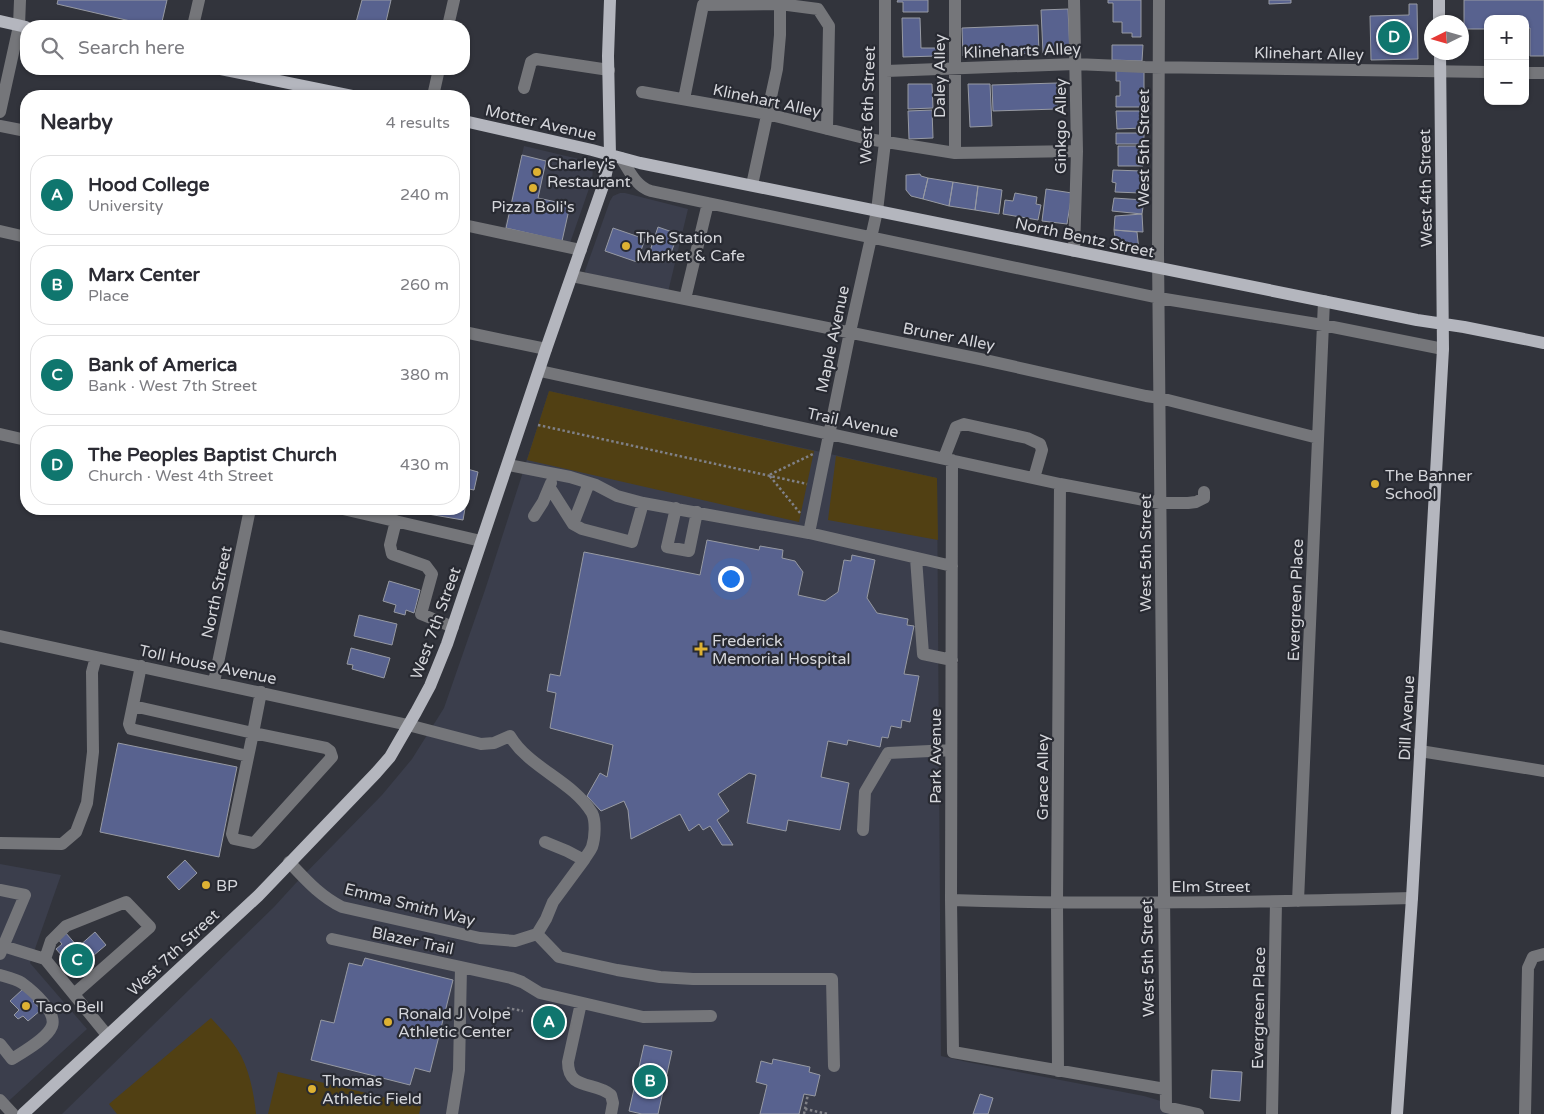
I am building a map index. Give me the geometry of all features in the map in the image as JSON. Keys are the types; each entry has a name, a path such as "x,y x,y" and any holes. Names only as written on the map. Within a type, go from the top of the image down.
{"main road":[{"name":"West 7th Street","path":"23,1114 258,896 376,773 390,757 430,686 453,627 546,349 604,184 616,156 609,70 610,0"},
{"path":"1439,0 1439,15"},
{"path":"0,21 20,25"},
{"name":"West 4th Street","path":"1440,60 1443,324"},
{"path":"248,75 315,90"},
{"name":"Motter Avenue","path":"470,122 616,156"},
{"name":"North Bentz Street","path":"616,156 640,163 1159,269 1417,320 1544,342"},
{"name":"Dill Avenue","path":"1397,1114 1412,898 1443,324"}],"street":[{"path":"20,0 22,20"},
{"path":"194,20 199,0"},
{"path":"449,20 454,0"},
{"name":"West 6th Street","path":"877,210 885,142 885,0"},
{"name":"Daley Alley","path":"955,0 955,153"},
{"name":"Ginkgo Alley","path":"1074,0 1077,151 1074,251"},
{"name":"West 5th Street","path":"1159,0 1164,1110"},
{"path":"752,185 777,69 780,2"},
{"path":"684,99 703,5 780,2 818,8 829,26 827,129"},
{"path":"0,112 20,37"},
{"path":"524,88 531,62 536,59 609,70"},
{"name":"Klineharts Alley","path":"886,71 1076,64 1160,66"},
{"name":"Klinehart Alley","path":"1160,66 1484,72"},
{"path":"1529,73 1544,73"},
{"path":"434,90 437,75"},
{"name":"Klinehart Alley","path":"642,92 767,114 885,142 955,153 1077,151"},
{"path":"0,126 20,130"},
{"path":"616,156 644,189 1159,298 1324,325 1443,349"},
{"path":"685,299 708,203"},
{"name":"Maple Avenue","path":"809,533 877,210"},
{"path":"470,226 581,250"},
{"path":"0,231 20,236"},
{"name":"Bruner Alley","path":"572,276 980,358 1160,398 1318,438"},
{"name":"Evergreen Place","path":"1298,901 1324,301"},
{"path":"470,333 546,349"},
{"name":"Trail Avenue","path":"540,371 1060,484 1160,503 1196,502 1204,498 1204,492"},
{"path":"948,460 956,427 964,424 1027,438 1040,444 1042,450 1034,478"},
{"path":"0,434 20,439"},
{"name":"Park Avenue","path":"948,460 952,566 951,900 953,1052 1058,1070"},
{"path":"508,465 570,477 589,483 617,496 643,502 809,533 952,566"},
{"path":"534,516 550,488 553,474"},
{"path":"573,524 589,483"},
{"name":"Grace Alley","path":"1058,1070 1057,903 1060,484"},
{"path":"550,488 573,524 582,529 632,542 643,502"},
{"path":"676,508 667,547 689,551 697,512"},
{"name":"North Street","path":"214,682 249,515"},
{"path":"378,515 481,541"},
{"path":"396,521 390,545 392,554 426,566 432,574 421,614 453,627"},
{"path":"916,558 923,654 952,660"},
{"name":"Toll House Avenue","path":"0,636 408,725 480,744 494,743 510,736 516,747 580,797 593,814 594,834 592,848 584,860"},
{"path":"0,843 62,844 76,832 87,803 93,752 92,672 96,657"},
{"path":"141,666 129,724 132,729 248,756"},
{"path":"134,706 253,733 326,748 330,751 332,757 256,842 252,843 234,839 232,834 253,733 261,692"},
{"path":"863,830 865,792 888,752 952,750"},
{"path":"1420,751 1544,771"},
{"path":"545,842 584,860 553,902 546,920 537,934 559,957 617,970 693,979 832,979 834,1066"},
{"name":"Emma Smith Way","path":"290,862 314,889 328,900 342,907 480,938 515,941 537,934"},
{"path":"0,890 25,894 2,950 45,959 107,1035"},
{"name":"Elm Street","path":"951,900 1057,903 1276,902 1412,898"},
{"path":"45,959 51,941 66,926 126,902 150,927 74,994"},
{"name":"Evergreen Place","path":"1272,1114 1276,902"},
{"name":"Blazer Trail","path":"332,939 461,967 459,1070 452,1114"},
{"path":"1524,1114 1528,968 1534,957 1544,954"},
{"path":"461,967 511,978 522,982 540,993 643,1017 712,1016"},
{"path":"0,974 21,982 44,1004 53,1017 52,1027 45,1035 12,1059 0,1044"},
{"path":"581,1003 568,1062 568,1070 576,1082 605,1090 611,1095 613,1103 611,1114"},
{"path":"1058,1070 1164,1089"},
{"path":"0,1100 13,1114"},
{"path":"1164,1110 1198,1114"}],"path":[{"path":"538,425 807,484"},
{"path":"769,475 814,454"},
{"path":"769,475 801,514"},
{"path":"507,1008 523,1011"},
{"path":"804,1114 808,1094"},
{"path":"805,1109 828,1114"}],"shaded area":[{"path":"524,146 583,160 593,168 592,180 570,243 504,229"},
{"path":"620,193 688,209 668,292 586,273 585,271 610,201 613,196"},
{"name":"Frederick Memorial Hospital","path":"549,391 937,478 941,1056 1144,1096 1204,1114 62,1114 274,907 382,795 412,759 444,708 485,590"},
{"path":"549,391 814,451 799,522 527,460"},
{"path":"836,456 937,478 938,540 828,520"},
{"path":"0,864 61,875 30,963 87,1029 0,1109"},
{"path":"211,1018 237,1049 245,1064 256,1114 117,1114 109,1104"},
{"name":"Thomas Athletic Field","path":"278,1072 421,1106 419,1114 268,1114"}],"building":[{"path":"58,0 167,0 162,20 126,20 57,4"},
{"path":"362,0 391,0 386,20 357,20"},
{"path":"898,0 928,0 928,12 903,12 903,2 897,2"},
{"path":"1108,0 1141,0 1141,37 1132,37 1132,33 1122,33 1122,22 1113,22 1113,3 1108,3"},
{"path":"1269,0 1291,0 1291,3 1269,4"},
{"path":"1464,0 1544,0 1544,56 1530,56 1529,15 1484,15 1484,29 1469,29 1469,15 1464,15"},
{"path":"1409,4 1417,4 1418,59 1371,60 1370,16 1409,15"},
{"path":"1068,9 1070,52 1043,53 1041,10"},
{"path":"902,18 920,18 921,48 937,48 937,56 903,57"},
{"path":"1038,25 1039,53 963,56 962,28"},
{"path":"1112,45 1143,45 1142,61 1112,60"},
{"path":"1116,70 1144,70 1144,107 1116,107 1116,96 1120,96 1120,81 1116,81"},
{"path":"1057,83 1058,109 993,111 992,85"},
{"path":"908,84 932,84 933,108 908,109"},
{"path":"968,84 990,84 992,126 970,127"},
{"path":"932,110 933,138 909,139 908,111"},
{"path":"1116,111 1143,111 1143,128 1117,129"},
{"path":"1116,133 1144,133 1144,144 1116,144"},
{"path":"1118,146 1143,146 1143,166 1118,166"},
{"path":"522,155 546,161 538,198 570,205 562,241 506,228"},
{"path":"1113,170 1142,171 1141,193 1115,192 1116,183 1112,182"},
{"path":"920,174 928,178 923,199 911,196 906,190 906,175"},
{"path":"928,178 953,182 949,206 923,199"},
{"path":"953,182 978,186 975,210 949,206"},
{"path":"978,186 1002,190 999,214 975,210"},
{"path":"1046,189 1072,193 1067,224 1042,221"},
{"path":"1015,193 1037,197 1036,204 1041,205 1038,220 1003,214 1005,200 1013,201"},
{"path":"1114,198 1144,200 1142,214 1112,211"},
{"path":"1142,214 1143,232 1114,230 1115,216"},
{"path":"658,227 678,234 669,258 650,251"},
{"path":"613,228 645,239 637,262 605,251"},
{"path":"1114,230 1137,232 1139,251 1116,245"},
{"path":"470,470 478,472 474,490 470,489"},
{"path":"434,515 464,515 463,520"},
{"path":"707,540 759,550 760,546 783,550 782,558 795,561 803,572 798,595 825,601 838,592 844,560 851,561 852,555 875,560 867,598 877,613 908,619 907,625 914,626 904,674 919,676 910,722 902,720 901,728 891,726 888,738 882,737 880,747 848,740 847,745 828,741 821,777 849,783 840,830 788,820 786,831 747,823 756,775 749,773 718,794 729,811 717,820 733,845 722,845 710,826 703,830 699,824 689,831 680,814 631,839 628,810 624,801 601,811 587,796 600,773 607,777 613,745 550,728 556,693 547,691 550,674 560,676 584,552 700,575"},
{"path":"389,581 420,590 414,613 406,610 405,615 394,612 396,605 383,601"},
{"path":"359,615 397,624 392,645 354,636"},
{"path":"351,648 390,658 384,678 352,669 353,665 347,664"},
{"path":"118,743 237,767 219,857 100,832"},
{"path":"185,860 197,873 179,890 167,877"},
{"path":"65,932 78,947 95,932 106,945 75,971 56,949 62,944 57,938"},
{"name":"Ronald J Volpe Athletic Center","path":"365,958 453,980 430,1072 415,1068 410,1085 311,1060 321,1020 334,1023 349,963 362,966"},
{"name":"Taco Bell","path":"23,989 37,998 33,1001 41,1010 28,1021 23,1016 18,1019 14,1015 19,1010 10,1001"},
{"path":"644,1045 672,1051 658,1114 642,1114 629,1111"},
{"path":"773,1059 810,1067 809,1072 820,1075 815,1096 804,1094 799,1114 760,1114 767,1085 756,1082 761,1061 772,1064"},
{"path":"1212,1070 1242,1072 1240,1101 1210,1098"},
{"path":"980,1094 993,1098 988,1114 973,1114"}],"place":[{"name":"The Peoples Baptist Church","path":"1394,37"},
{"name":"Charley's Restaurant","path":"537,172"},
{"name":"Pizza Boli's","path":"533,188"},
{"name":"The Station Market & Cafe","path":"626,246"},
{"name":"The Banner School","path":"1375,484"},
{"name":"Frederick Memorial Hospital","path":"701,649"},
{"name":"BP","path":"206,885"},
{"name":"Bank of America","path":"77,960"},
{"name":"Taco Bell","path":"26,1006"},
{"name":"Ronald J Volpe Athletic Center","path":"388,1022"},
{"name":"Hood College","path":"549,1022"},
{"name":"Marx Center","path":"650,1081"},
{"name":"Thomas Athletic Field","path":"312,1089"}]}
